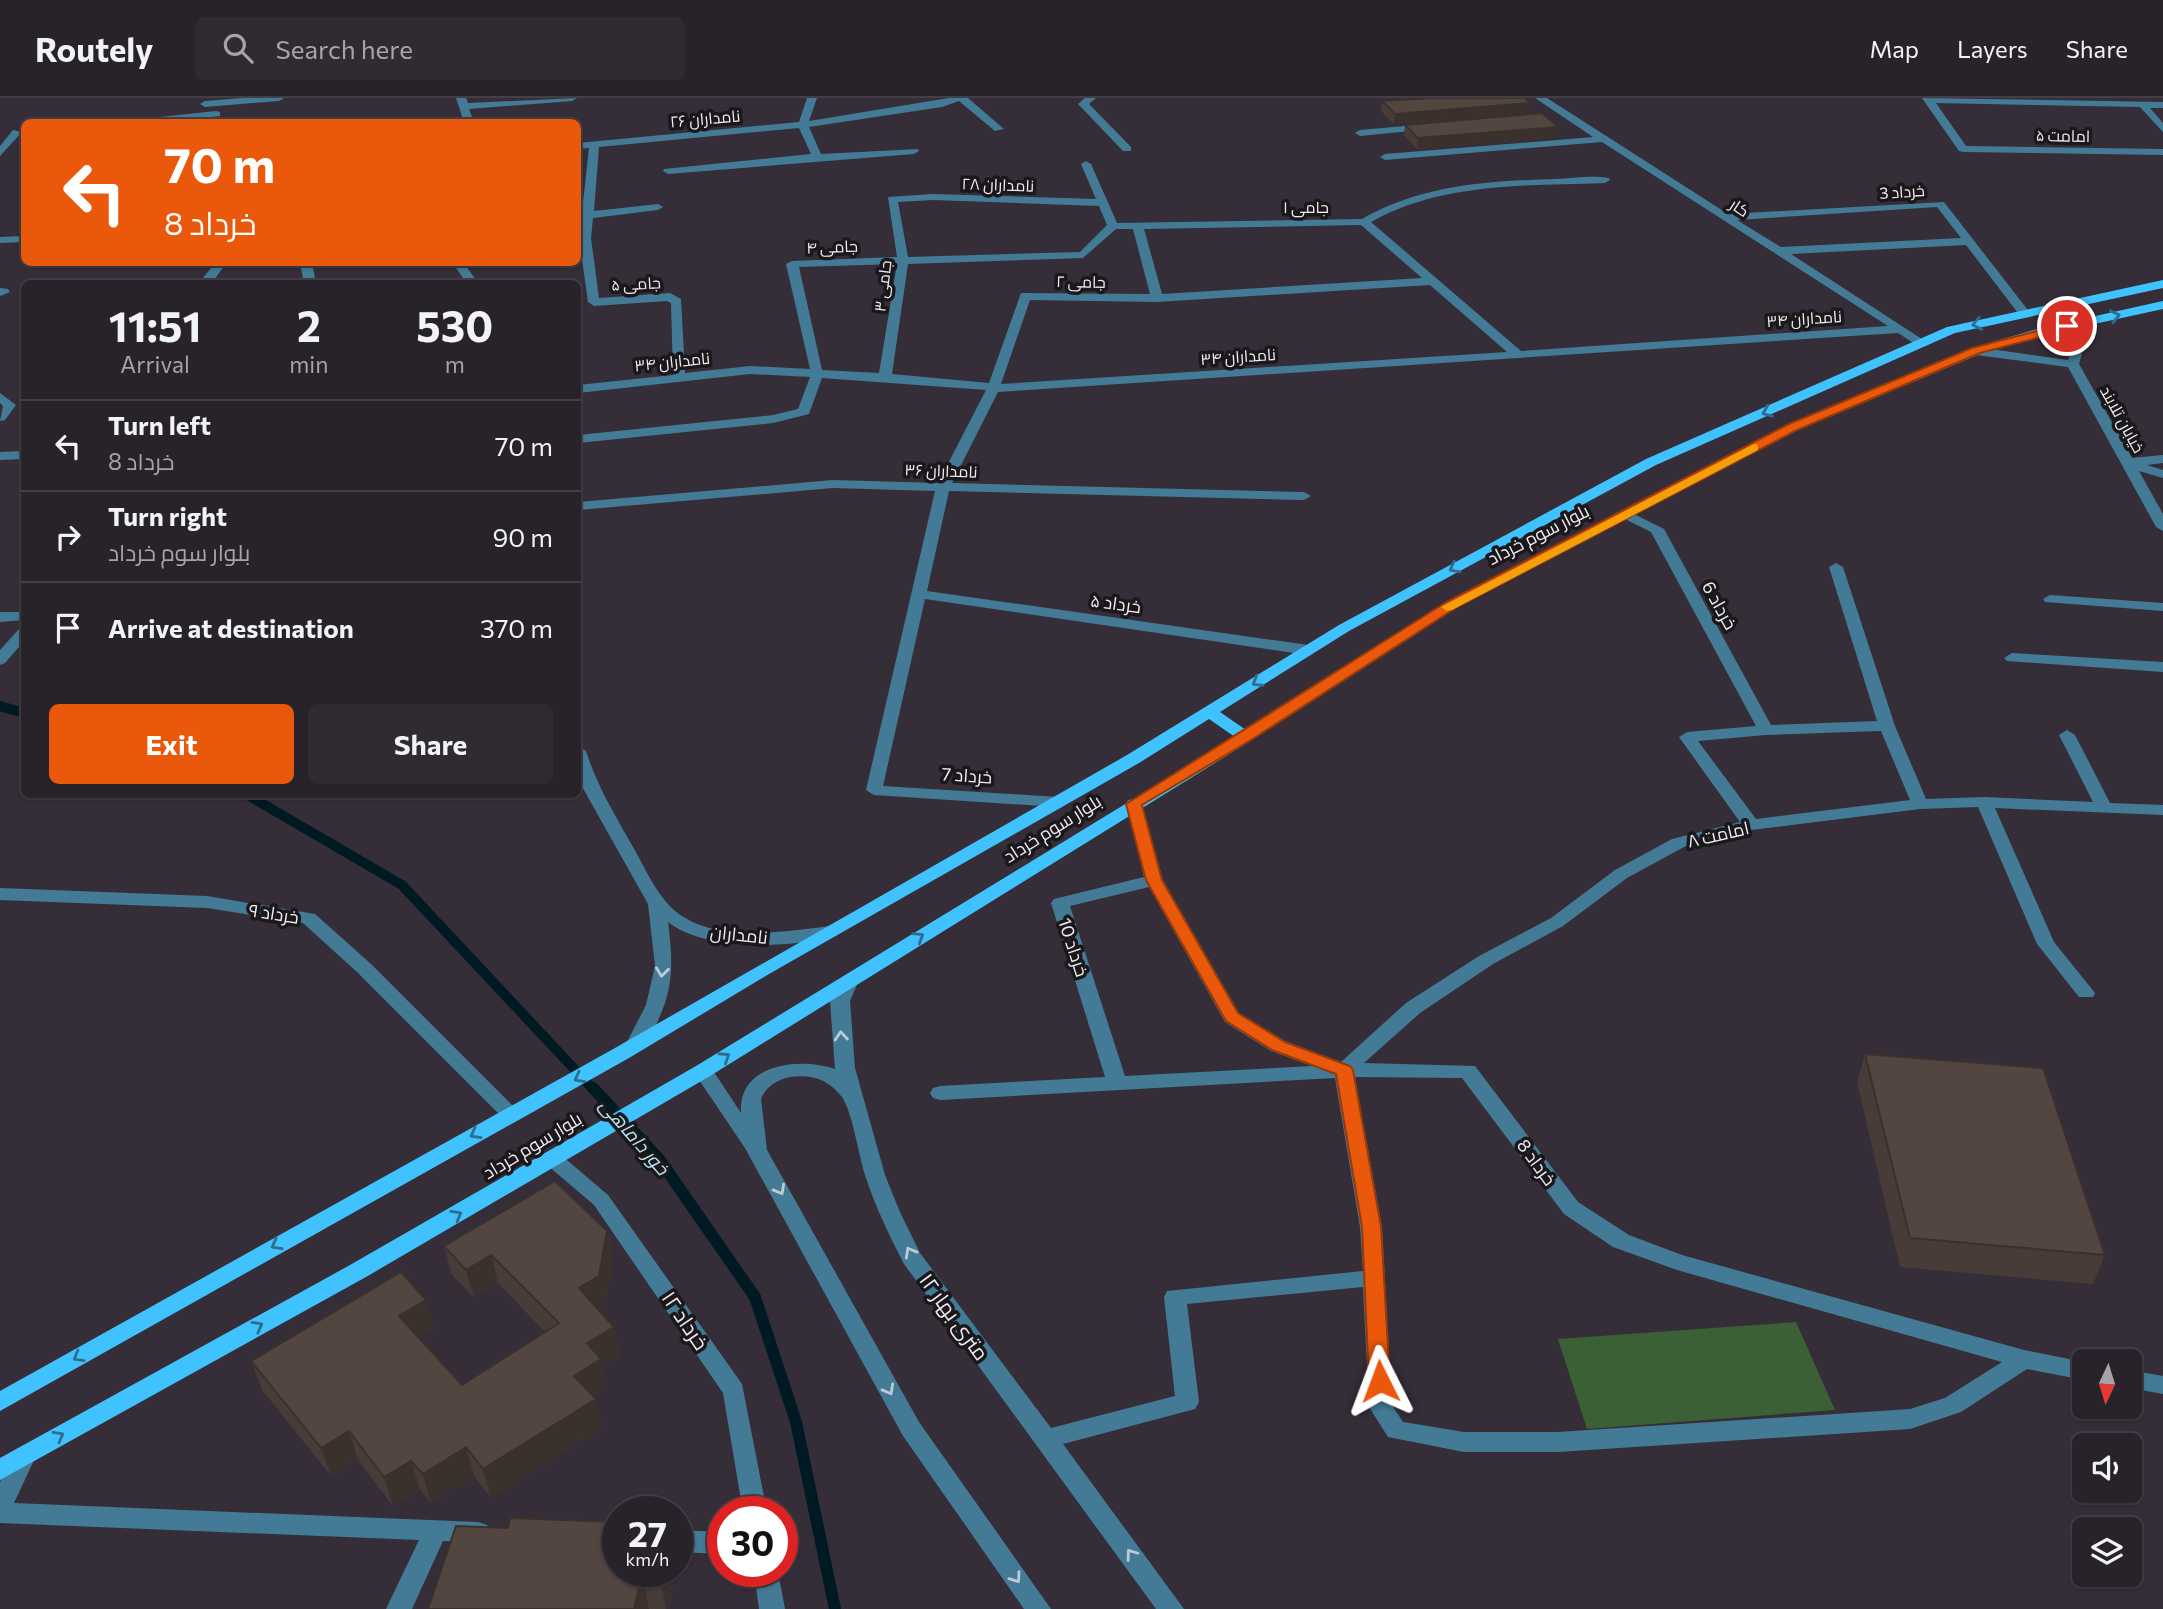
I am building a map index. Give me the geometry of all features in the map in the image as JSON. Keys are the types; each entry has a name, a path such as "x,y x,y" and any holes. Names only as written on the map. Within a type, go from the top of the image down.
{"main road":[{"name":"بلوار سوم خرداد","path":"0,1402 535,1102 1058,802 1344,628 1651,462 1951,330 2163,284"},
{"name":"بلوار سوم خرداد","path":"0,1471 554,1160 1246,737 1452,604 1793,427 1976,351 2085,322 2163,305"},
{"path":"1209,712 1246,737"}],"street":[{"path":"204,101 279,98"},
{"path":"468,119 463,102 572,98"},
{"path":"812,98 803,125 817,157"},
{"path":"960,98 999,130"},
{"name":"نامداران ۲۶","path":"581,146 803,125 942,104 960,98"},
{"path":"1091,98 1083,104 1127,149"},
{"name":"کار","path":"1540,98 1922,343"},
{"path":"1927,99 2163,105"},
{"name":"امامت ۵","path":"1927,99 1963,149 2163,152"},
{"path":"204,101 224,119"},
{"path":"2142,104 2163,129"},
{"path":"169,119 216,114"},
{"path":"1553,116 1566,115"},
{"path":"1360,133 1443,126"},
{"path":"0,133 21,132"},
{"path":"0,153 21,132"},
{"path":"1385,157 1604,139"},
{"name":"جامی ۵","path":"594,144 585,239 594,302 670,298 677,302 679,378"},
{"path":"668,171 914,151"},
{"path":"903,260 1083,255 1113,226 1086,163"},
{"path":"1518,355 1364,222 1384,208 1424,193 1605,180"},
{"name":"نامداران ۲۸","path":"892,199 933,197 1103,203"},
{"name":"جامی ۳","path":"885,377 903,260 892,199"},
{"name":"خرداد 3","path":"1727,218 1940,204 2025,314"},
{"path":"588,215 658,207"},
{"name":"جامی ۱","path":"1113,226 1364,222"},
{"path":"1137,225 1157,298 1432,281"},
{"path":"0,240 21,239"},
{"path":"1779,251 1969,241"},
{"name":"جامی ۴","path":"817,374 792,264 903,260"},
{"path":"207,280 219,266"},
{"name":"جامی ۲","path":"994,387 1025,296 1157,298"},
{"path":"1976,351 2073,364 2085,322"},
{"name":"نامداران ۳۴","path":"581,388 750,370 885,377 1012,389 1901,329"},
{"name":"خیابان تلابند","path":"2073,364 2163,527"},
{"path":"581,439 791,416 804,411 817,374"},
{"path":"918,594 949,470 994,387"},
{"path":"0,417 5,401"},
{"path":"0,456 21,455"},
{"path":"2127,463 2163,459"},
{"path":"2127,463 2163,474"},
{"name":"نامداران ۳۶","path":"581,506 833,484 1304,496"},
{"name":"خرداد 6","path":"1626,514 1657,529 1766,730"},
{"path":"1836,566 1887,726 1920,804"},
{"name":"خرداد ۵","path":"918,594 1308,650"},
{"name":"خرداد 7","path":"918,594 874,789 1058,802"},
{"path":"2050,600 2163,607"},
{"path":"0,617 21,616"},
{"path":"0,660 21,636"},
{"path":"2012,657 2163,667"},
{"path":"1751,825 1687,737 1766,730 1887,726"},
{"path":"2067,736 2103,806"},
{"name":"نامداران","path":"581,761 588,783 657,904 664,966 656,1004 630,1048"},
{"path":"1984,802 2046,944 2085,993"},
{"name":"امامت ۸","path":"1344,1070 1413,1008 1486,960 1557,922 1647,857 1678,844 1751,825 1920,804 1984,802 2163,810"},
{"name":"خرداد 8","path":"1134,804 1154,880 1232,1017 1278,1046 1344,1070 1468,1071 1571,1208 1621,1241 1677,1262 2024,1359 2072,1369"},
{"name":"خرداد 10","path":"1117,1083 1060,903 1154,880"},
{"name":"خرداد ۹","path":"0,894 207,902 309,918 364,968 511,1114"},
{"name":"نامداران","path":"657,904 689,928 725,936 781,938 830,932"},
{"name":"۱۲ متری بهار","path":"850,980 840,1001 840,1031 845,1068 875,1175 889,1212 912,1258 1171,1609"},
{"path":"760,1156 750,1102 755,1087 779,1072 802,1068 829,1074 856,1100"},
{"path":"940,1093 1344,1070 1371,1227 1381,1407 1396,1430 1464,1442 1558,1441 1910,1419 1953,1405 2024,1359"},
{"path":"703,1071 760,1156 911,1429 1038,1609"},
{"name":"خرداد ۱۲","path":"554,1160 600,1200 734,1391 752,1496"},
{"path":"1046,1439 1187,1402 1175,1297 1374,1278"},
{"path":"2142,1381 2163,1385"},
{"path":"0,1507 24,1456"},
{"path":"0,1513 500,1533"},
{"path":"398,1609 435,1531"},
{"path":"768,1587 772,1609"}],"green space":[{"path":"1796,1322 1835,1410 1587,1429 1558,1339"}],"building":[{"path":"1525,98 1530,103 1395,114 1382,101"},
{"path":"1542,113 1558,127 1418,138 1405,125"},
{"path":"1865,1054 2043,1068 2105,1255 1910,1238"},
{"path":"555,1181 607,1231 599,1276 579,1288 614,1327 587,1343 601,1359 574,1376 596,1399 483,1469 466,1447 423,1474 411,1461 384,1477 349,1431 321,1448 251,1361 401,1272 426,1300 399,1316 462,1385 559,1323 491,1255 466,1270 444,1246"},
{"path":"510,1518 602,1521 602,1587 639,1587 634,1609 428,1609 456,1526 508,1528"}],"waterway":[{"name":"خور داماهی","path":"0,706 21,712"},
{"name":"خور داماهی","path":"253,798 402,885 594,1090"},
{"name":"خور داماهی","path":"593,1088 659,1159 755,1297 796,1422 835,1609"}],"slow traffic":[{"path":"1447,607 1754,447"}],"route":[{"path":"1380,1381 1371,1227 1344,1070 1278,1046 1232,1017 1154,880 1134,804 1246,737 1452,604 1793,427 1976,351 2067,326"}]}
